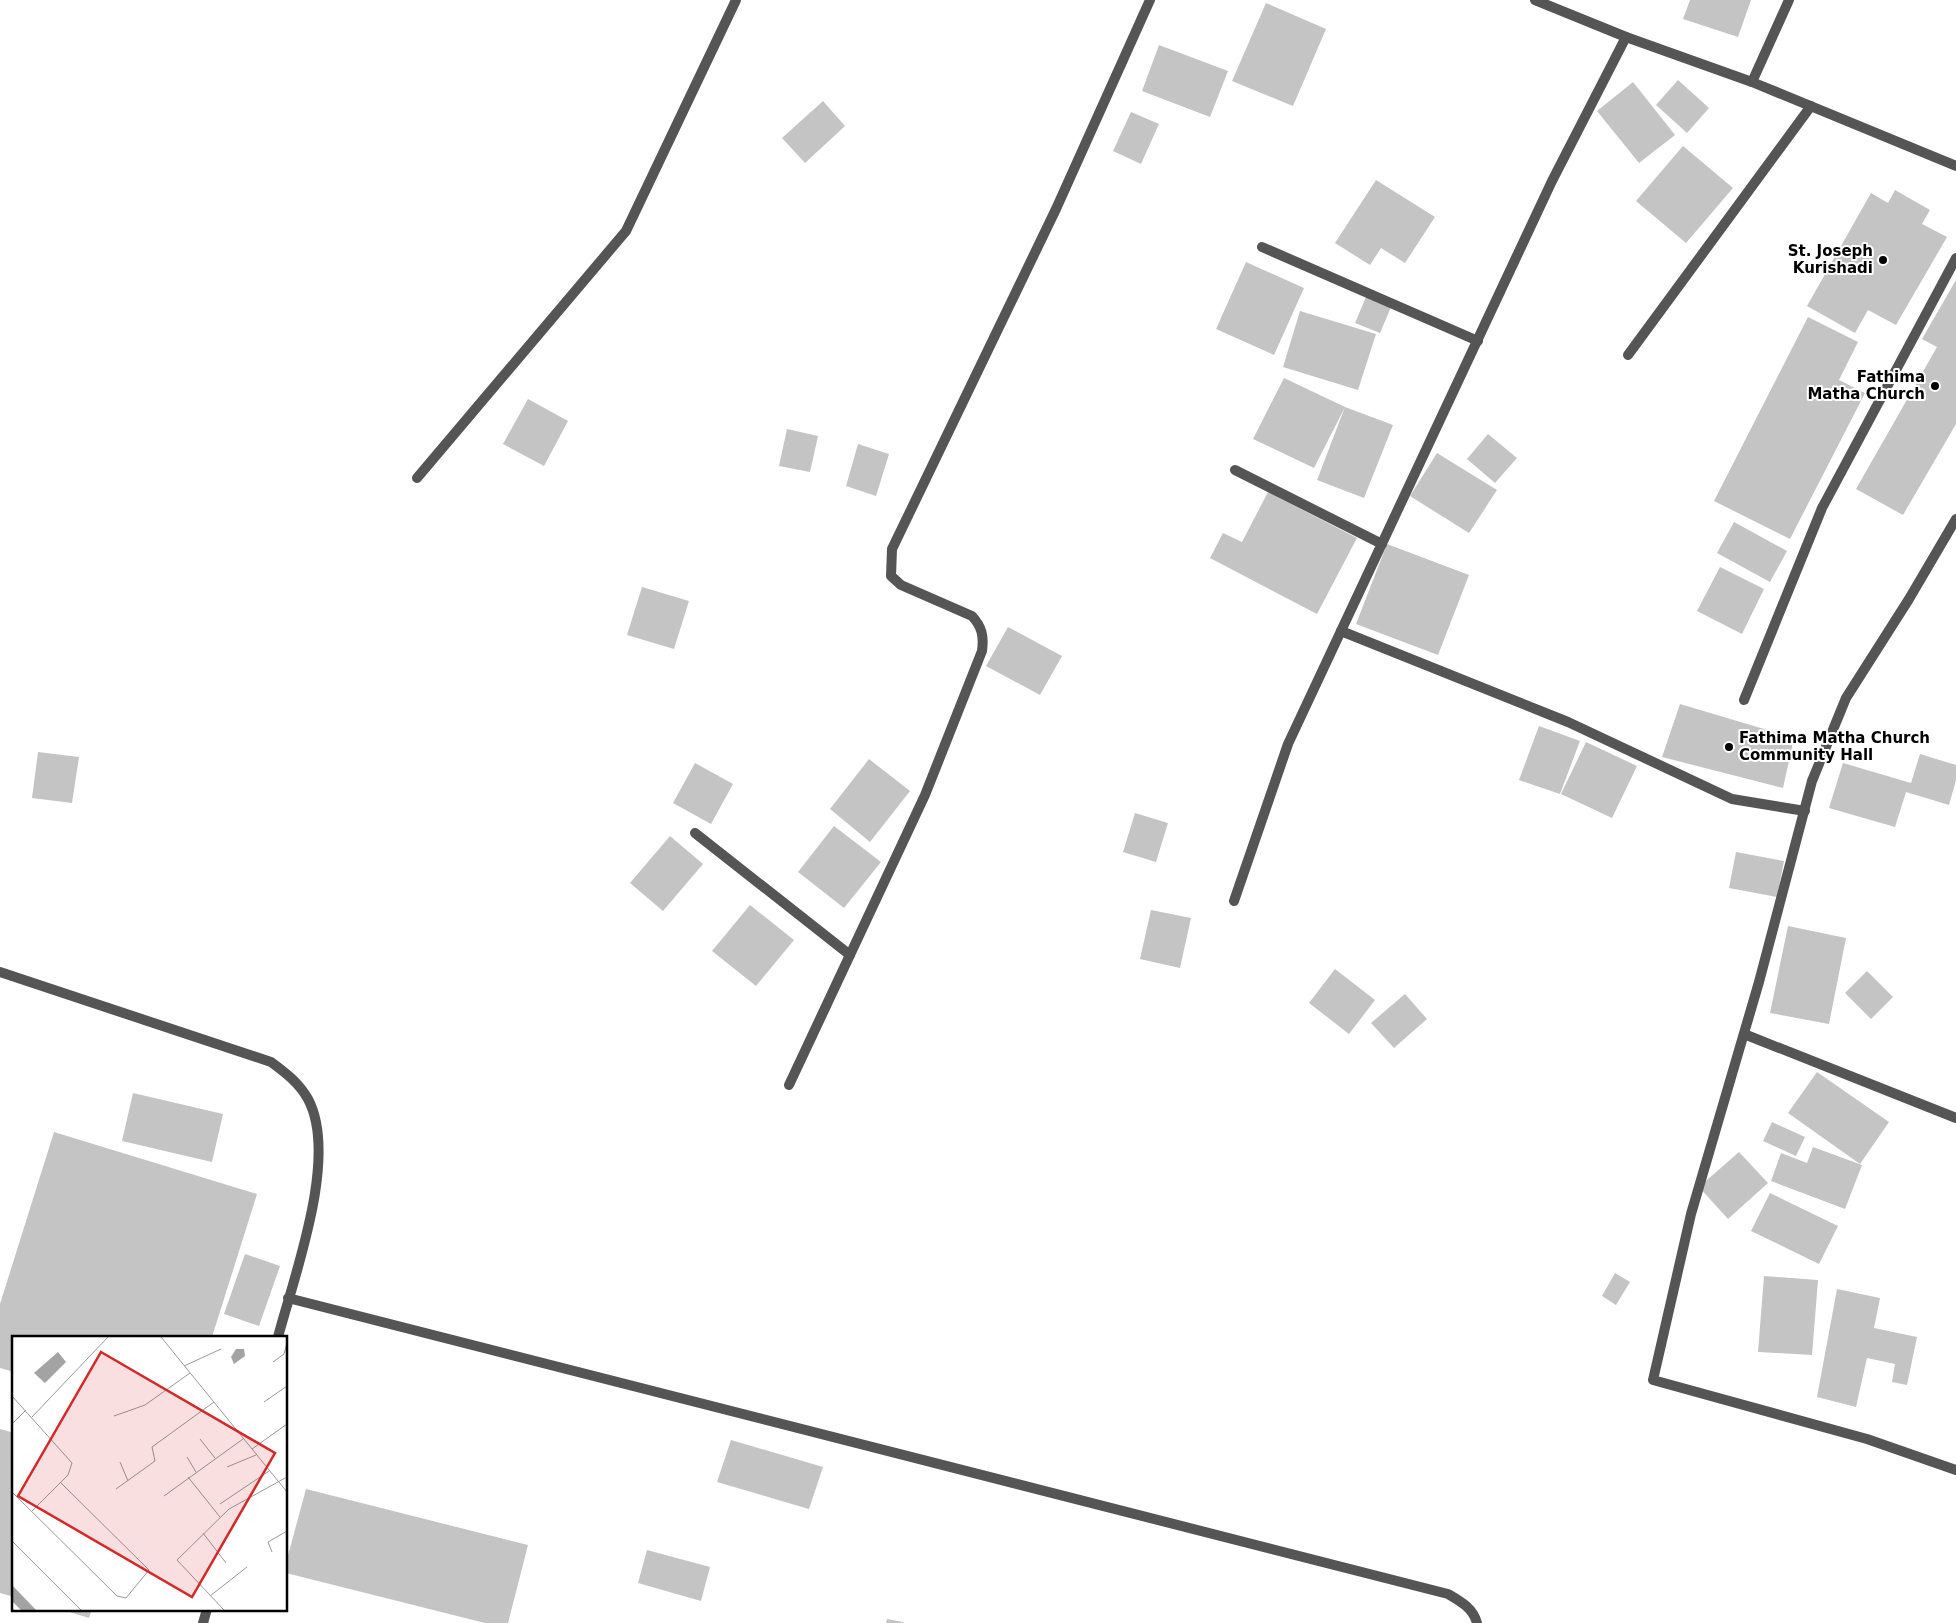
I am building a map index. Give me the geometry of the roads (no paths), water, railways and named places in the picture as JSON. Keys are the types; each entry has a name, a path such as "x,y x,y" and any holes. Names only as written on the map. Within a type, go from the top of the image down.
{"street":[{"path":"417,478 626,231 736,0"},
{"path":"789,1085 925,795 982,652 983,638 980,624 972,616 901,585 892,576 892,549 1056,209 1150,0"},
{"path":"1535,0 1626,37 1752,82 1956,166"},
{"path":"1752,82 1789,0"},
{"path":"1234,901 1288,744 1552,181 1626,37"},
{"path":"1628,355 1811,106"},
{"path":"1262,247 1478,341"},
{"path":"1744,700 1822,508 1956,258"},
{"path":"1235,470 1382,544"},
{"path":"1956,519 1909,599 1846,698 1812,782 1799,839 1691,1214 1653,1380 1868,1439 1956,1470"},
{"path":"1341,631 1568,722 1732,799 1805,811"},
{"path":"694,833 850,955"},
{"path":"0,972 271,1062 291,1076 308,1100 316,1124 318,1160 315,1198 278,1336"},
{"path":"1744,1034 1956,1118"},
{"path":"288,1298 1448,1594 1464,1603 1475,1617 1477,1623"},
{"path":"203,1623 207,1610"}],"place":[{"name":"St. Joseph Kurishadi","path":"1883,260"},
{"name":"Fathima Matha Church","path":"1935,386"},
{"name":"Fathima Matha Church Community Hall","path":"1729,747"}]}
